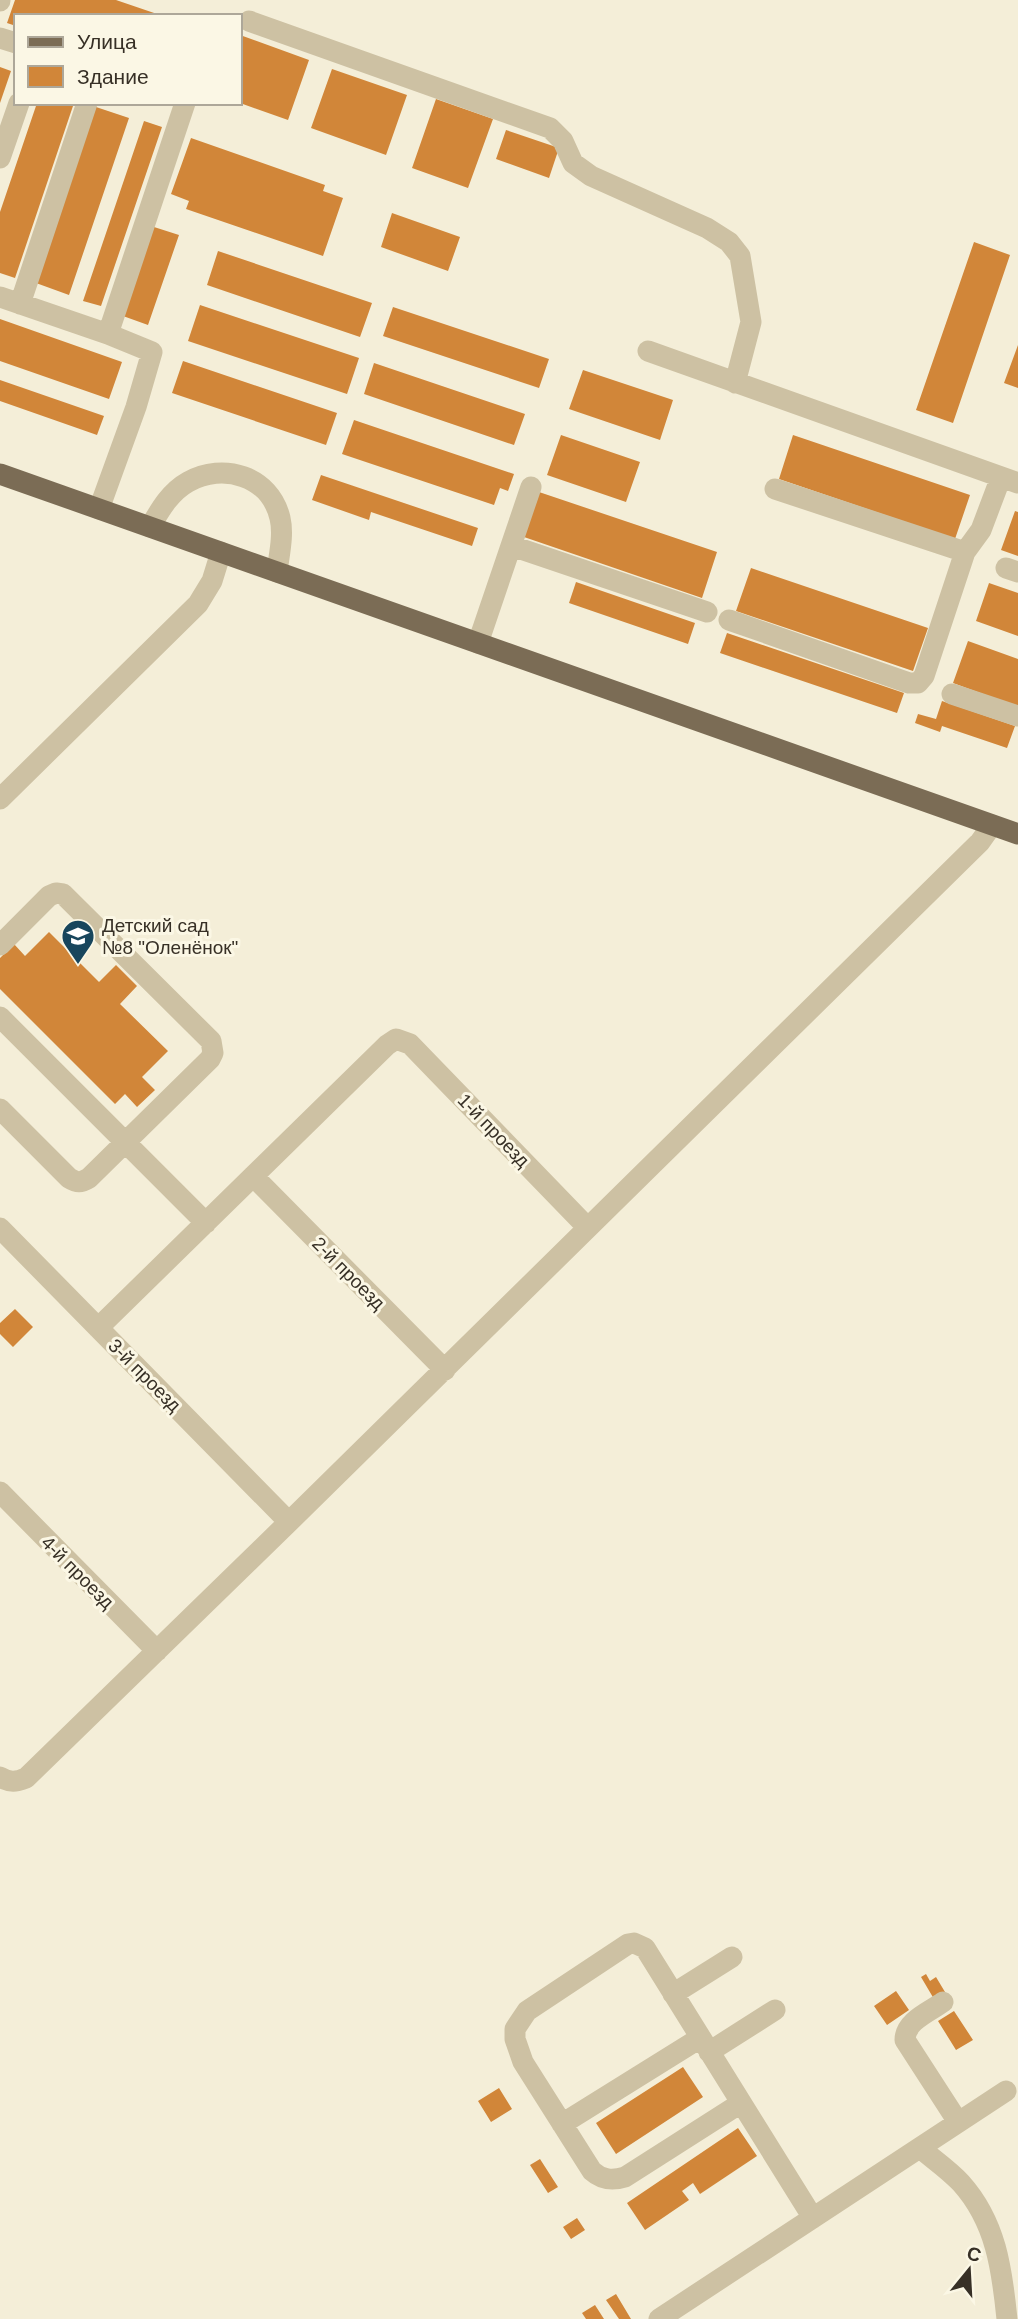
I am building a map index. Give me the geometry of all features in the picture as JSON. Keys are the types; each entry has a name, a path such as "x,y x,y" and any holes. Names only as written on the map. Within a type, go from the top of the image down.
{"main road":[{"path":"0,474 1018,834"}],"street":[{"path":"249,21 550,128 563,141 573,163 591,176 707,228 729,242 740,256 751,322 735,383"},
{"path":"0,158 18,105"},
{"path":"85,105 10,301 152,352 136,407 99,509"},
{"path":"108,334 184,105"},
{"path":"648,351 1010,480 965,552 924,676 918,683 909,683 729,620"},
{"path":"150,527 161,508 188,482 219,472 233,473 258,485 276,507 281,520 277,572"},
{"path":"478,643 531,487"},
{"path":"775,489 965,552"},
{"path":"512,546 706,612"},
{"path":"0,799 198,604 212,582 221,552"},
{"path":"952,694 1018,716"},
{"path":"4,1779 18,1782 26,1777 157,1651 980,842 992,825"},
{"path":"0,945 49,896 63,894 211,1041 213,1053 89,1178 77,1182 69,1178 0,1109"},
{"path":"0,1017 206,1223"},
{"name":"1-й проезд","path":"253,1176 396,1039 410,1045 587,1227"},
{"path":"98,1328 253,1176"},
{"name":"2-й проезд","path":"253,1176 444,1370"},
{"name":"3-й проезд","path":"0,1228 289,1522"},
{"name":"4-й проезд","path":"0,1492 157,1651"},
{"path":"741,2104 625,2177 615,2180 598,2176 592,2171 518,2051 515,2029 527,2011 628,1944 634,1943 645,1948 813,2218"},
{"path":"673,1994 732,1957"},
{"path":"943,2002 911,2024 905,2040 958,2122"},
{"path":"562,2124 705,2045 775,2010"},
{"path":"659,2319 1006,2091"},
{"path":"920,2148 973,2197 986,2219 1002,2275 1007,2319"}],"building":[{"path":"15,0 116,0 157,14 14,14 14,25 7,23"},
{"path":"242,36 309,60 288,120 242,104"},
{"path":"0,67 11,71 0,103"},
{"path":"332,69 407,95 386,155 311,128"},
{"path":"436,99 493,119 468,188 412,168"},
{"path":"36,105 73,105 15,278 0,273 0,212"},
{"path":"96,107 129,118 69,295 36,283"},
{"path":"144,121 162,127 101,306 83,301"},
{"path":"506,130 559,148 549,178 496,159"},
{"path":"191,138 325,185 323,191 343,198 323,256 186,209 189,201 171,194"},
{"path":"392,213 460,237 448,271 381,247"},
{"path":"154,227 179,235 148,325 123,316"},
{"path":"974,242 1010,255 953,423 916,410"},
{"path":"218,251 372,303 360,337 207,285"},
{"path":"200,305 359,358 347,394 188,341"},
{"path":"393,307 549,359 539,388 383,336"},
{"path":"0,319 122,362 109,399 0,361"},
{"path":"1018,345 1018,388 1004,383"},
{"path":"183,361 337,413 326,445 172,393"},
{"path":"374,363 525,414 514,445 364,394"},
{"path":"583,370 673,400 660,440 569,409"},
{"path":"0,380 104,416 97,435 0,401"},
{"path":"354,420 514,474 508,491 500,488 494,505 342,454"},
{"path":"561,435 640,462 626,502 547,475"},
{"path":"793,435 970,495 955,539 779,479"},
{"path":"321,475 478,528 472,546 371,512 369,520 312,500"},
{"path":"539,492 717,552 702,598 524,537"},
{"path":"1015,511 1018,512 1018,556 1001,550"},
{"path":"751,568 928,628 913,671 736,611"},
{"path":"576,582 695,623 688,644 569,603"},
{"path":"989,583 1018,593 1018,636 976,621"},
{"path":"727,633 904,693 897,713 720,653"},
{"path":"968,641 1018,659 1018,707 953,683"},
{"path":"942,701 1015,726 1007,748 942,726 940,732 915,723 918,714 936,719"},
{"path":"49,932 99,982 116,965 137,986 120,1004 168,1051 142,1077 155,1090 137,1107 125,1094 115,1104 0,989 0,958 14,944 25,956"},
{"path":"15,1309 33,1327 13,1347 0,1334 0,1323"},
{"path":"926,1974 930,1981 936,1977 945,1992 934,1999 921,1977"},
{"path":"896,1991 909,2010 887,2025 874,2006"},
{"path":"954,2011 973,2040 956,2050 938,2021"},
{"path":"683,2067 703,2097 616,2154 596,2123"},
{"path":"499,2088 512,2109 491,2122 478,2101"},
{"path":"738,2128 757,2156 700,2194 693,2183 682,2191 689,2200 645,2230 627,2203"},
{"path":"540,2159 558,2187 548,2193 530,2165"},
{"path":"577,2218 585,2230 571,2239 563,2227"},
{"path":"616,2294 631,2319 619,2319 606,2300"},
{"path":"595,2305 604,2319 586,2319 582,2313"}],"place":[{"name":"Детский сад №8 \"Оленёнок\"","path":"78,966"}]}
